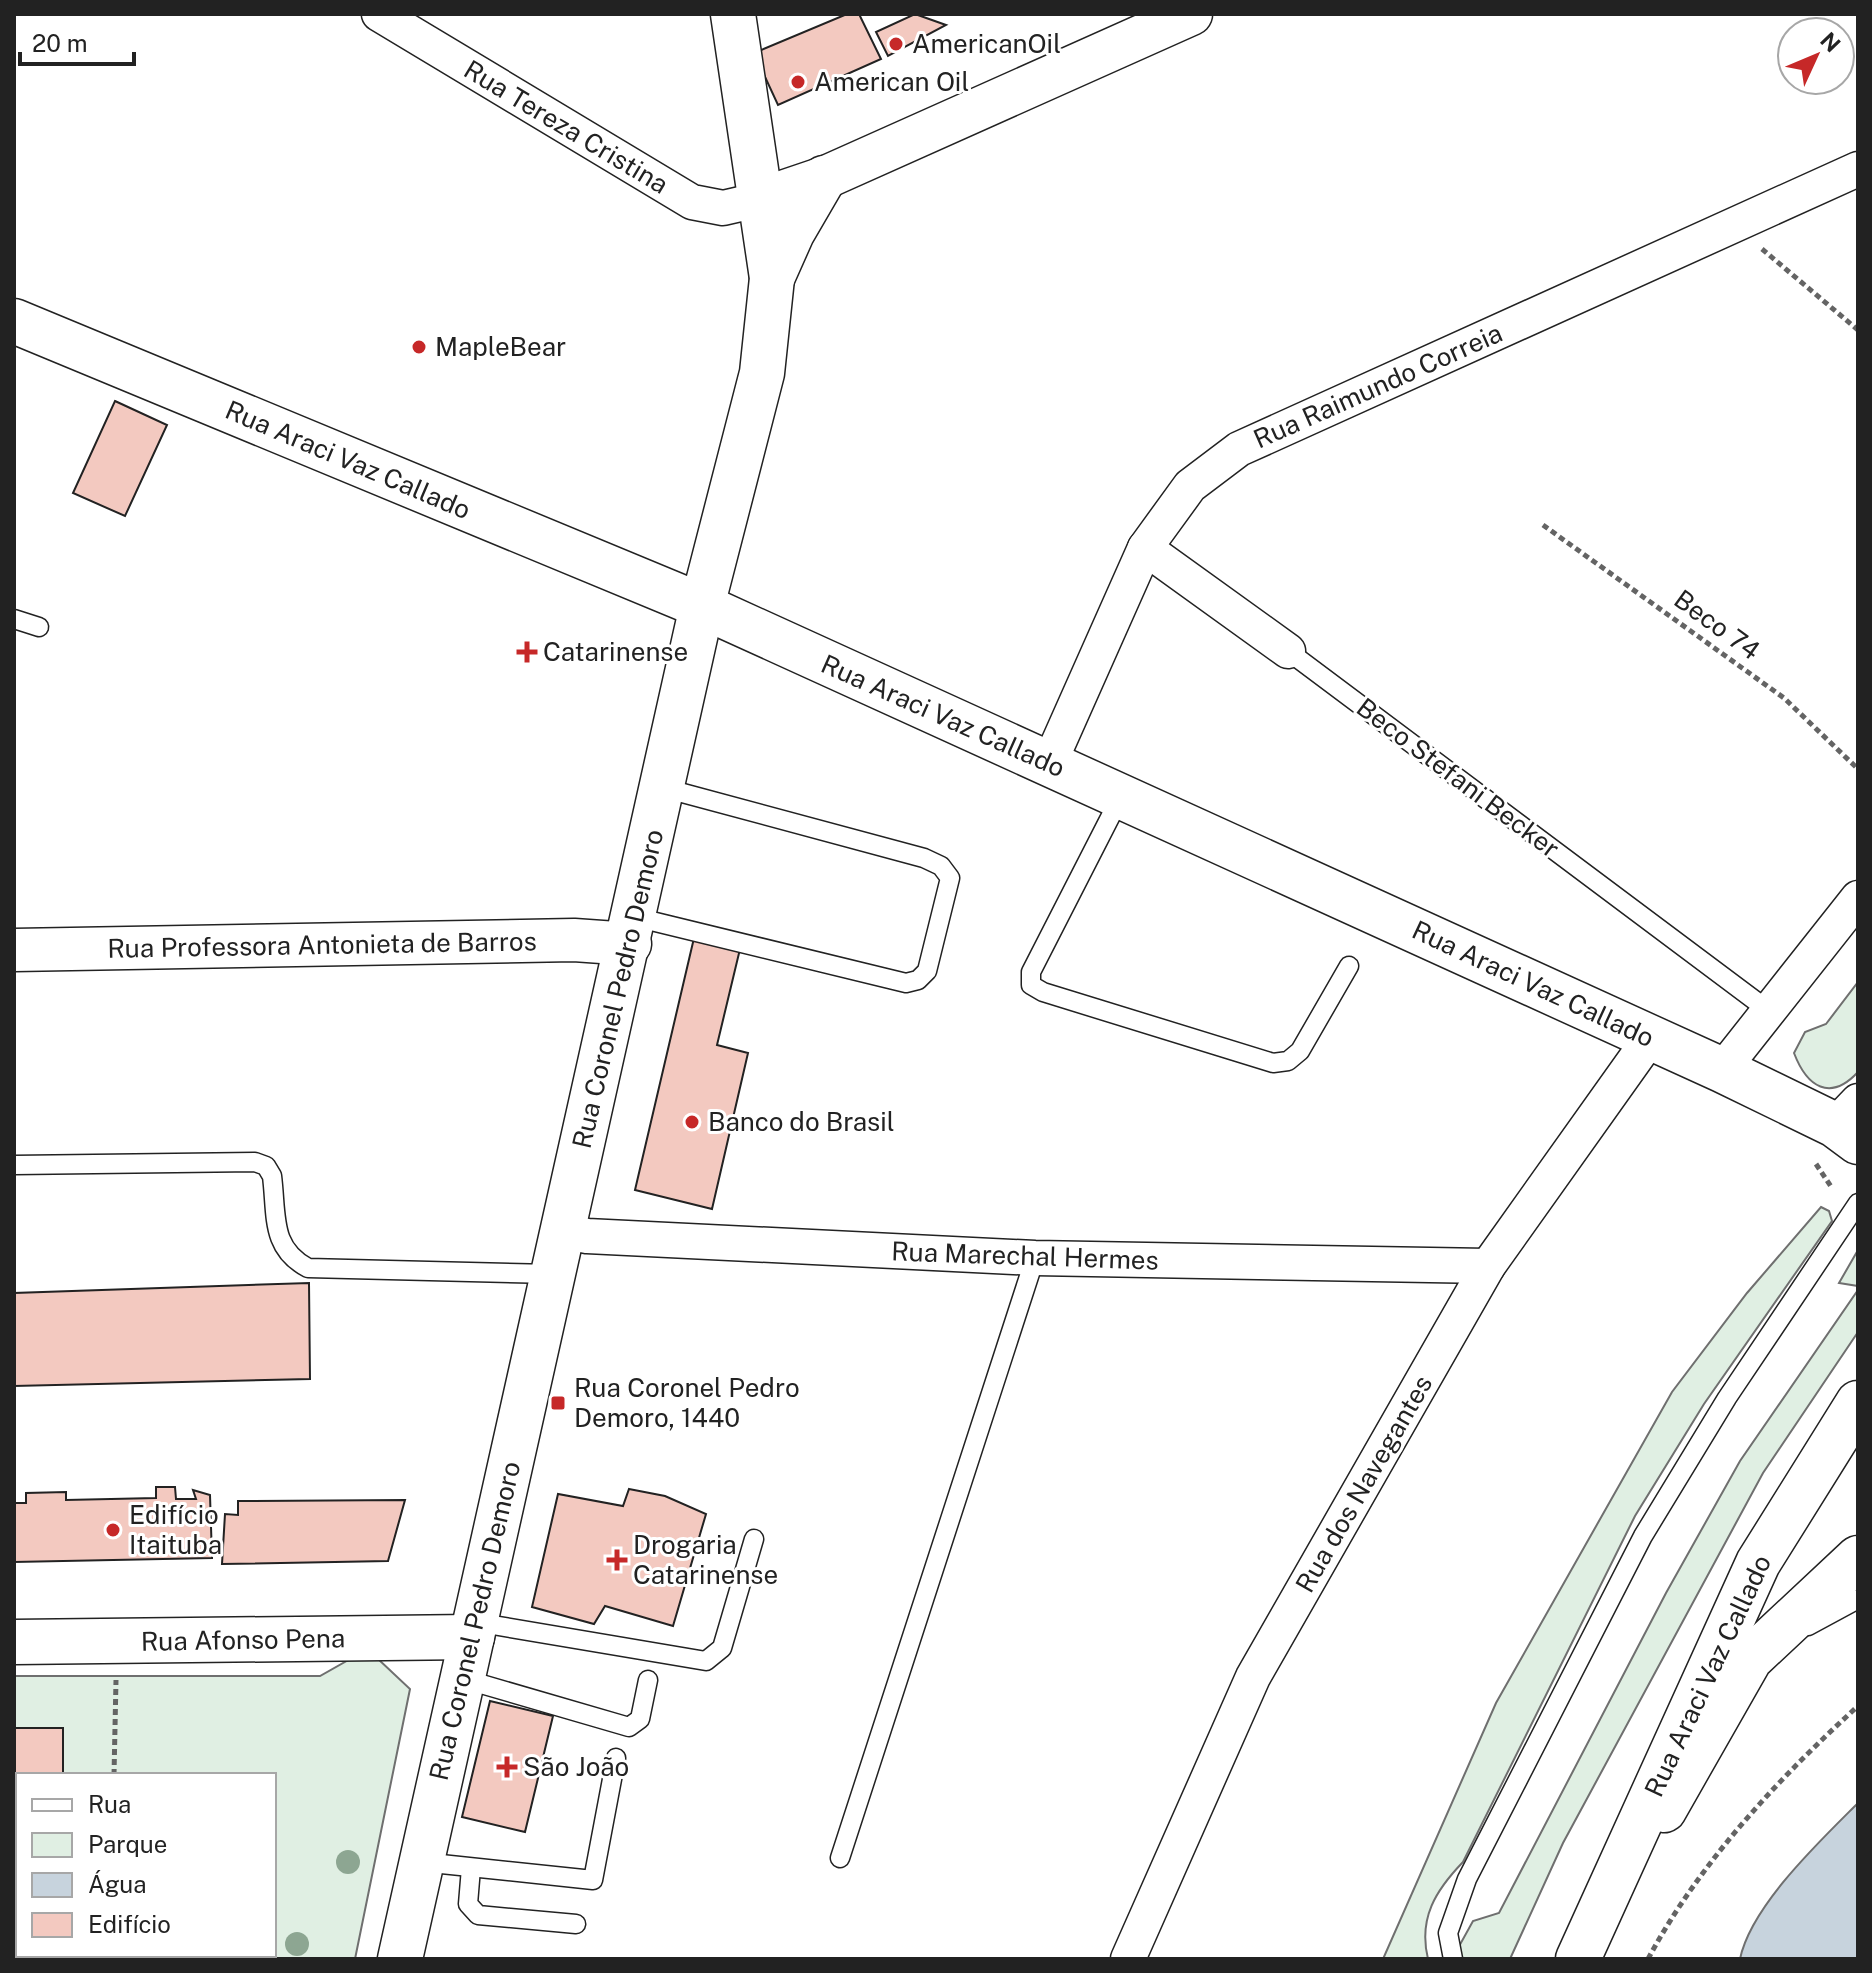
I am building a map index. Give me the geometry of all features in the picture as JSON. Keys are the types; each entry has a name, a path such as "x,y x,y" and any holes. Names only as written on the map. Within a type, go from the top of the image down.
{"main road":[{"name":"Rua Coronel Pedro Demoro","path":"400,1959 664,788 702,606 762,373 772,278 733,14"},
{"path":"772,278 792,233 824,178"},
{"name":"Rua Araci Vaz Callado","path":"14,321 702,606 1722,1070 1850,1123"},
{"name":"Rua Araci Vaz Callado","path":"1579,1959 1758,1563 1858,1403"},
{"path":"1579,1959 1750,1659 1858,1558"},
{"name":"Rua Afonso Pena","path":"14,1642 115,1642 474,1629"}],"street":[{"name":"Rua Tereza Cristina","path":"379,14 692,202 723,208 762,199"},
{"path":"762,199 824,178 1191,14"},
{"name":"Rua Raimundo Correia","path":"1049,764 1145,548 1190,486 1239,449 1858,169"},
{"name":"Beco Stefani Becker","path":"1145,548 1288,651"},
{"path":"1722,1070 1858,898"},
{"name":"Rua Professora Antonieta de Barros","path":"14,950 574,940 632,931"},
{"name":"Rua dos Navegantes","path":"1128,1959 1253,1677 1488,1266 1651,1037"},
{"name":"Rua Marechal Hermes","path":"562,1231 587,1236 1035,1258 1488,1266"}],"lane":[{"path":"14,619 39,627"},
{"name":"Beco Stefani Becker","path":"1288,651 1769,1011"},
{"path":"632,931 906,983 918,980 927,971 950,878 941,866 924,858 664,788"},
{"path":"1121,796 1031,972 1031,985 1043,992 1273,1063 1288,1061 1300,1051 1349,966"},
{"path":"14,1165 255,1162 266,1166 272,1176 281,1246 291,1259 308,1268 552,1274"},
{"path":"1453,1959 1448,1933 1467,1879 1643,1536 1727,1398 1858,1203"},
{"path":"840,1858 1035,1258"},
{"path":"474,1629 706,1661 722,1648 754,1539"},
{"path":"1750,1659 1858,1599"},
{"path":"464,1679 629,1727 640,1719 648,1680"},
{"path":"422,1862 593,1880 616,1758"},
{"path":"471,1868 468,1904 478,1915 576,1924"}],"path":[{"path":"1734,225 1858,330"},
{"name":"Beco 74","path":"1543,525 1784,698 1858,769"},
{"path":"114,1773 115,1642"},
{"path":"1648,1959 1711,1860 1800,1759 1858,1706"}],"green space":[{"path":"1858,982 1858,1072 1838,1086 1820,1086 1806,1075 1794,1053 1805,1032 1826,1024"},
{"path":"1821,1207 1829,1211 1832,1221 1704,1404 1635,1516 1463,1862 1437,1894 1425,1930 1428,1959 1383,1959 1496,1703 1672,1392 1747,1293"},
{"path":"1858,1250 1858,1286 1839,1283"},
{"path":"1858,1290 1858,1332 1763,1473 1563,1843 1510,1959 1452,1959 1473,1921 1499,1913 1666,1593 1740,1461"},
{"path":"352,1658 377,1658 410,1689 355,1959 14,1959 14,1676 320,1676"}],"water":[{"path":"1858,1803 1858,1959 1740,1959 1747,1939 1772,1896"}],"building":[{"name":"American Oil","path":"847,14 859,14 881,59 778,105 754,53"},
{"name":"AmericanOil","path":"915,14 946,25 888,56 876,32"},
{"path":"115,401 167,425 125,516 73,493"},
{"name":"Banco do Brasil","path":"694,938 740,949 717,1045 748,1053 712,1209 635,1190"},
{"path":"309,1283 310,1379 14,1386 14,1293"},
{"name":"Edifício Itaituba","path":"156,1487 175,1487 176,1499 196,1499 193,1490 210,1495 212,1558 14,1562 14,1503 26,1503 26,1493 66,1492 66,1500 156,1498"},
{"name":"Drogaria Catarinense","path":"629,1489 665,1496 706,1514 673,1626 605,1606 594,1624 532,1607 558,1494 623,1506"},
{"path":"405,1500 388,1561 222,1564 225,1514 238,1515 238,1501"},
{"name":"São João","path":"490,1701 553,1716 525,1832 462,1817"},
{"path":"14,1728 63,1728 63,1773 16,1773 14,1777"}],"place":[{"name":"AmericanOil","path":"896,44"},
{"name":"American Oil","path":"798,82"},
{"name":"MapleBear","path":"419,347"},
{"name":"Catarinense","path":"527,652"},
{"name":"Banco do Brasil","path":"692,1122"},
{"name":"Rua Coronel Pedro Demoro, 1440","path":"558,1403"},
{"name":"Edifício Itaituba","path":"113,1530"},
{"name":"Drogaria Catarinense","path":"617,1560"},
{"name":"São João","path":"507,1767"}]}
